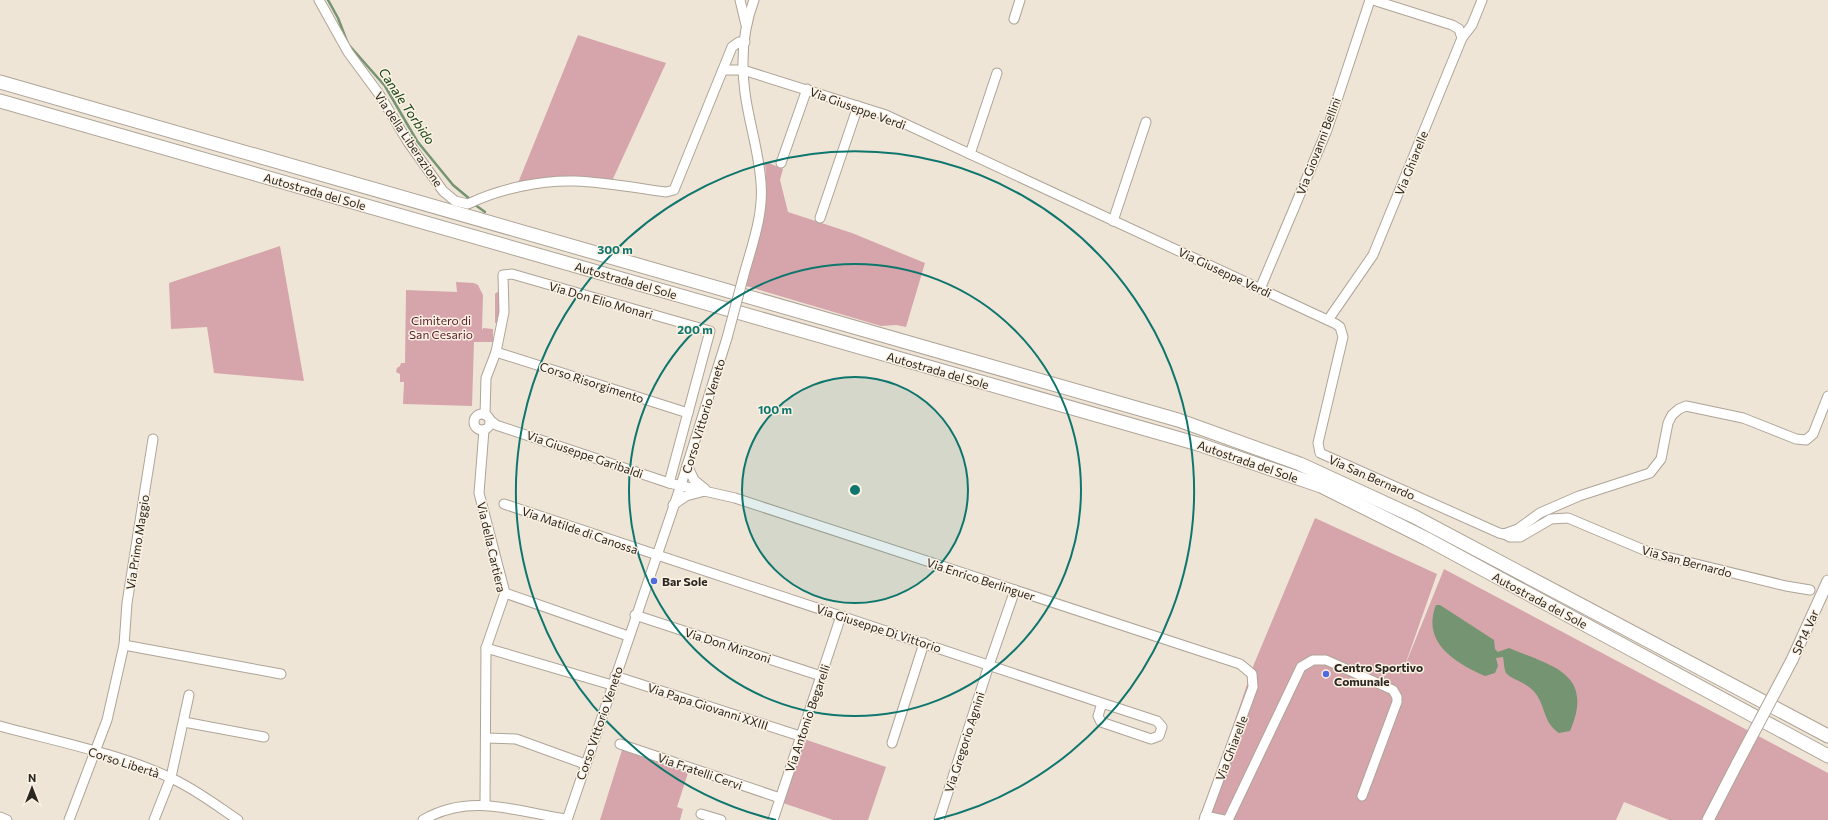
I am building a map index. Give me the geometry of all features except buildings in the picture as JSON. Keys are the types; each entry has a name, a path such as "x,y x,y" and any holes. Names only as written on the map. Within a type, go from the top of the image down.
{"highway":[{"name":"Autostrada del Sole","path":"0,82 1178,420 1300,464 1413,516 1828,736"},
{"name":"Autostrada del Sole","path":"0,101 1198,444 1321,486 1427,539 1828,756"}],"main road":[{"name":"SP14 Var","path":"1708,820 1792,660 1828,581"}],"street":[{"name":"Via della Liberazione","path":"319,0 348,52 379,94 408,142 443,190 455,201 472,202 505,192 550,182 575,181 666,192 674,190 732,47 739,42 744,42"},
{"path":"740,0 747,28"},
{"name":"Corso Vittorio Veneto","path":"567,820 635,615 681,485 727,338 759,217 761,195 758,158 745,94 743,70 744,42 754,0"},
{"path":"1014,19 1020,0"},
{"name":"Via Giovanni Bellini","path":"1260,289 1326,130 1370,0"},
{"path":"1373,0 1452,25 1459,29 1462,38"},
{"name":"Via Ghiarelle","path":"1332,322 1373,255 1462,38 1472,25 1482,0"},
{"path":"723,70 743,70"},
{"name":"Via Giuseppe Verdi","path":"743,70 886,115 1332,322"},
{"path":"970,154 997,73"},
{"path":"781,163 807,89"},
{"path":"820,218 858,106"},
{"path":"1113,221 1146,122"},
{"name":"Via Don Elio Monari","path":"496,352 504,312 503,275 512,274 710,331 669,483"},
{"name":"Via San Bernardo","path":"1332,322 1340,328 1343,337 1318,443 1320,453 1477,524 1510,537 1520,537 1550,519 1568,518 1651,553 1786,586 1810,590"},
{"path":"488,418 478,416 474,423 476,428 484,430 488,427 488,418 486,378 496,352"},
{"name":"Corso Risorgimento","path":"496,352 688,412"},
{"path":"1504,534 1518,529 1551,507 1597,489 1650,473 1660,459 1668,423 1672,415 1679,409 1692,406 1743,418 1796,439 1806,440 1814,434 1828,396"},
{"name":"Via Giuseppe Garibaldi","path":"488,418 496,426 669,483 681,485"},
{"name":"Via della Cartiera","path":"484,430 479,493 505,592 486,648 485,804"},
{"name":"Via Primo Maggio","path":"69,820 107,720 124,645 127,603 154,439"},
{"path":"687,465 694,480 706,491"},
{"name":"Via Enrico Berlinguer","path":"681,485 735,498 1240,664 1252,674"},
{"name":"Via Enrico Berlinguer","path":"673,505 686,496 706,491"},
{"name":"Via Matilde di Canossa","path":"504,504 656,556"},
{"name":"Via Giuseppe Di Vittorio","path":"656,556 924,643 1157,721 1162,727 1159,736 1151,739 1101,722 1098,716 1102,703"},
{"name":"Via Gregorio Agnini","path":"939,820 988,665 1015,590"},
{"path":"505,592 628,636"},
{"name":"Via Don Minzoni","path":"635,615 821,676"},
{"name":"Via Antonio Begarelli","path":"773,820 841,616"},
{"path":"892,743 924,643"},
{"path":"124,645 281,674"},
{"name":"Via Papa Giovanni XXIII","path":"486,648 614,680 800,736"},
{"path":"1228,820 1301,667 1314,660 1326,660 1393,690 1397,697 1397,702 1362,796"},
{"name":"Via Ghiarelle","path":"1204,818 1254,687 1252,674"},
{"path":"154,820 171,777 189,695"},
{"path":"184,722 264,737"},
{"name":"Corso Libertà","path":"0,726 96,752 171,777 195,790 238,820"},
{"path":"486,738 516,739 585,764"},
{"name":"Via Fratelli Cervi","path":"620,744 780,798"},
{"path":"423,820 434,814 464,806 485,804 521,815 567,820"},
{"path":"701,814 721,820"},
{"path":"0,817 7,820"},
{"path":"1204,818 1224,820"}],"green space":[{"path":"578,35 666,63 612,181 518,183"},
{"path":"765,163 769,163 783,169 780,180 788,212 852,233 925,263 906,327 896,325 881,326 746,286 762,226 766,196"},
{"path":"280,246 304,381 214,373 207,327 171,329 169,283"},
{"name":"Cimitero di San Cesario","path":"456,282 474,283 478,285 483,295 482,331 483,328 493,329 493,342 474,342 472,406 403,404 404,382 400,382 400,374 396,372 401,363 405,363 406,290 457,292"},
{"path":"497,292 499,293 500,317 498,323 495,323 495,294"},
{"path":"1315,518 1437,574 1404,668 1444,569 1828,773 1828,820 1669,820 1624,802 1616,820 1201,820 1254,664"},
{"path":"804,739 886,767 868,820 833,820 783,803"},
{"path":"622,750 688,773 677,807 683,809 680,820 600,820"}],"shaded area":[{"path":"1436,605 1440,605 1494,640 1495,649 1498,652 1509,648 1540,660 1565,674 1573,684 1577,696 1576,712 1570,731 1559,733 1554,729 1547,720 1542,704 1536,694 1524,684 1506,673 1503,657 1496,658 1498,666 1495,673 1485,676 1463,665 1444,650 1437,641 1433,630 1433,618"}],"waterway":[{"name":"Canale Torbido","path":"328,0 338,18 348,44 385,86 417,141 453,185 471,200"},
{"name":"Canale Torbido","path":"474,204 485,212"}],"place":[{"name":"Bar Sole","path":"654,581"},
{"name":"Centro Sportivo Comunale","path":"1326,674"}]}
